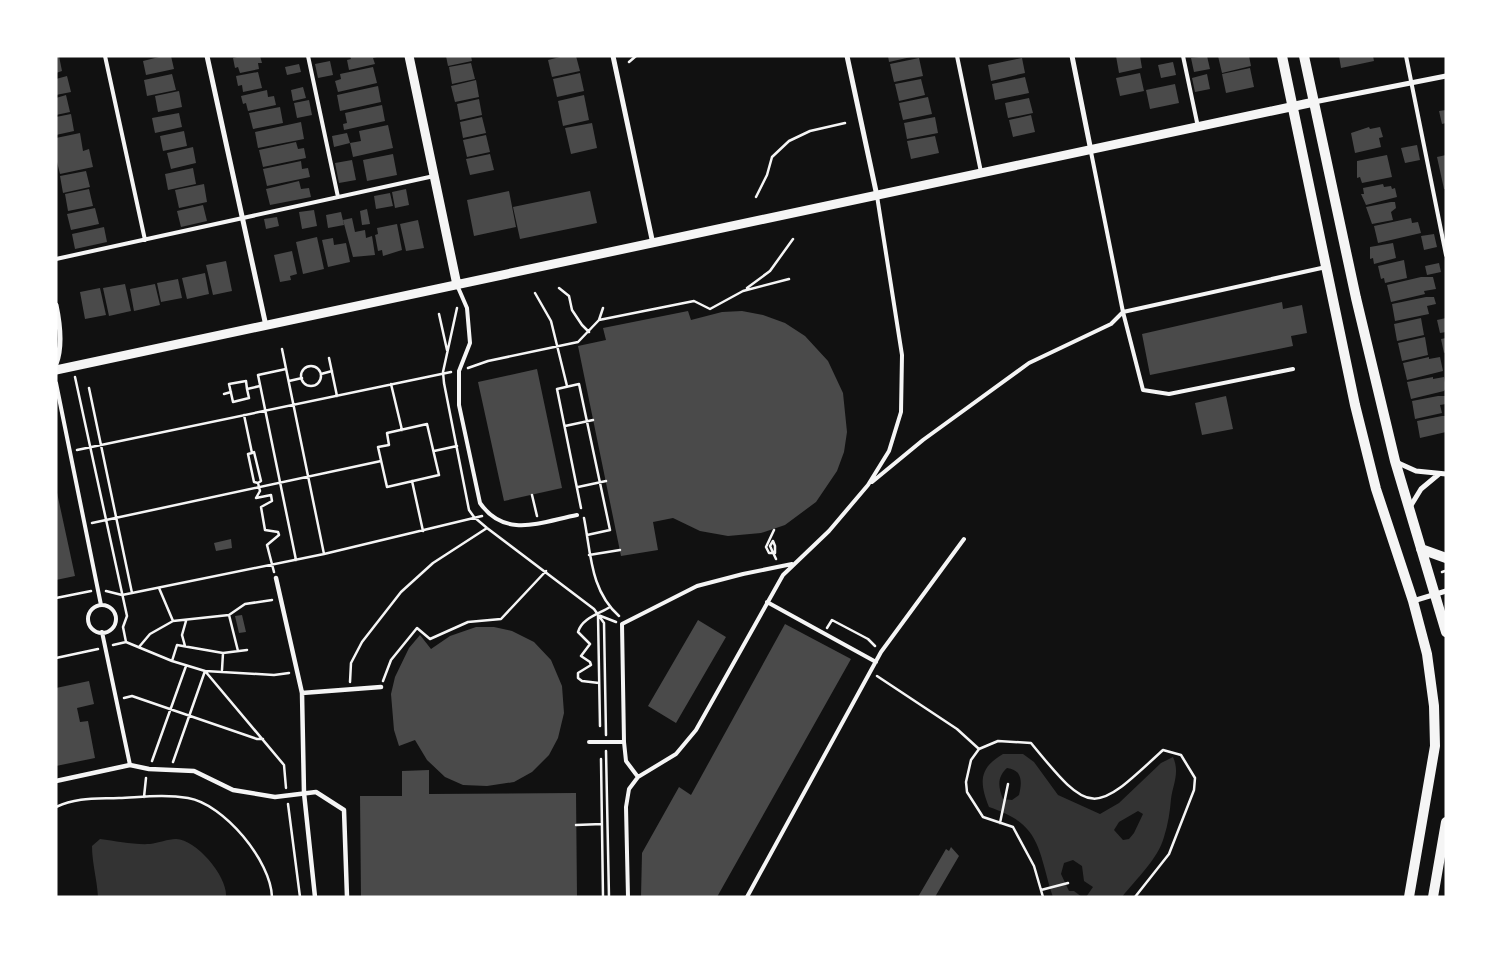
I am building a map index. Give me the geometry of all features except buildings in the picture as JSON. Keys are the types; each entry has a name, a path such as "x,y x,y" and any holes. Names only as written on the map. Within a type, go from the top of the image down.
{"main road":[{"path":"1282,56 1355,405 1376,489 1413,601 1427,654 1434,706 1436,746 1409,897"},
{"path":"1304,56 1356,298 1395,461 1421,549 1441,592 1446,632"},
{"path":"1421,549 1446,558"},
{"path":"1433,897 1446,822"}],"street":[{"path":"207,56 266,326"},
{"path":"409,56 457,285"},
{"path":"613,56 653,244"},
{"path":"847,56 877,196"},
{"path":"1072,56 1091,152"},
{"path":"56,370 1091,152 1314,102 1446,76"},
{"path":"56,305 60,323 60,352 56,364"},
{"path":"1395,461 1416,471 1446,474"},
{"path":"1408,509 1421,489 1439,474"},
{"path":"276,578 302,693 304,793 315,897"},
{"path":"1413,601 1441,592"},
{"path":"302,693 381,687"},
{"path":"56,781 130,765 149,769 171,768 194,771 233,790 275,797 316,792 344,810 347,897"}],"lane":[{"path":"105,56 145,240"},
{"path":"308,56 338,197"},
{"path":"957,56 982,174"},
{"path":"1183,56 1198,127"},
{"path":"1406,56 1446,255"},
{"path":"1091,152 1123,312 1143,390 1169,394 1293,369"},
{"path":"56,259 434,176"},
{"path":"628,897 626,807 629,789 638,777 676,754 696,730 767,602 792,564 829,531 868,485 889,451 901,412 902,355 877,196"},
{"path":"868,485 923,440 1029,362 1112,324 1123,312 1326,267"},
{"path":"457,285 467,308 470,343 459,371 460,406 480,503 488,515 516,528 577,515"},
{"path":"56,383 102,605"},
{"path":"747,897 881,652 964,539"},
{"path":"638,777 626,761 624,742 622,624 697,586 792,564"},
{"path":"767,602 876,662"},
{"path":"102,605 111,608 116,620 112,628 102,632 91,627 88,618 92,610 102,605"},
{"path":"102,632 130,765"},
{"path":"589,742 624,742"}],"path":[{"path":"629,62 636,56"},
{"path":"756,197 767,175 772,157 790,141 810,132 844,123"},
{"path":"599,320 694,301 710,309 743,291 770,271 793,239"},
{"path":"743,291 789,279"},
{"path":"439,314 448,351 457,310 457,285"},
{"path":"559,288 569,296 572,310 589,332"},
{"path":"534,293 551,321 567,386"},
{"path":"71,452 443,372 459,371 488,361 578,342 599,320 603,308"},
{"path":"282,348 324,554"},
{"path":"329,358 337,396"},
{"path":"310,366 316,367 321,374 319,382 314,386 308,385 302,378 302,372 310,366"},
{"path":"286,369 258,375 296,560"},
{"path":"321,374 332,372"},
{"path":"289,381 302,378"},
{"path":"246,381 247,389 249,398 233,402 229,384 246,381"},
{"path":"77,384 127,616 123,627 126,642"},
{"path":"391,384 402,430"},
{"path":"587,535 610,530 579,384 557,389 587,535 589,555 597,585 613,611"},
{"path":"247,389 260,386"},
{"path":"89,388 132,593"},
{"path":"224,394 231,392"},
{"path":"244,415 252,453 254,452 261,482 259,485 260,491 256,498 271,495 272,501 261,507 265,530 278,532 279,536 267,545 276,578"},
{"path":"565,426 593,420"},
{"path":"427,424 433,452 438,475 387,487 378,447 389,445 386,434 427,424"},
{"path":"433,452 457,446"},
{"path":"252,453 248,454 254,482 259,485"},
{"path":"86,524 259,485 309,477 381,461"},
{"path":"412,481 423,531"},
{"path":"577,487 606,481"},
{"path":"532,495 538,523"},
{"path":"122,595 324,554 488,515"},
{"path":"350,689 351,663 362,642 401,592 433,563 487,528"},
{"path":"774,530 766,547 769,553 775,553 776,546 773,540 770,546 778,567"},
{"path":"589,555 620,550"},
{"path":"517,551 546,571 598,615 604,623 606,726"},
{"path":"381,687 391,660 417,628 430,639 468,622 502,619 546,571"},
{"path":"159,588 174,621"},
{"path":"139,647 150,634 174,621 230,615 245,604 281,599"},
{"path":"599,683 582,681 578,678 578,673 591,665 590,662 580,656 590,644 588,640 579,635 579,628 590,617 598,615 611,607"},
{"path":"230,615 238,652"},
{"path":"598,615 622,624"},
{"path":"598,615 600,726"},
{"path":"829,624 832,620 868,640 881,652"},
{"path":"185,646 182,635 186,621"},
{"path":"56,658 126,642 172,661 205,671 222,670 274,675 298,671"},
{"path":"172,661 177,645 223,653 247,650"},
{"path":"222,670 223,653"},
{"path":"144,797 145,780 186,666"},
{"path":"171,768 205,671"},
{"path":"205,671 284,765 286,785"},
{"path":"871,672 958,729 979,749"},
{"path":"132,696 257,739 263,739"},
{"path":"1043,897 1034,866 1013,827 983,817 967,792 966,782 971,760 979,749 998,741 1030,743 1056,774 1082,798 1091,800 1099,800 1123,787 1163,750 1181,755 1195,778 1194,790 1169,854 1135,897"},
{"path":"601,759 603,897"},
{"path":"606,759 609,897"},
{"path":"1000,824 1008,784"},
{"path":"56,807 69,801 91,798 189,798 208,807 229,822 263,862 272,889 272,897"},
{"path":"288,805 300,897"},
{"path":"576,825 602,824"},
{"path":"1041,890 1068,883"}],"shaded area":[{"path":"1003,754 1023,754 1034,762 1058,795 1100,814 1119,803 1161,763 1173,757 1176,768 1175,778 1164,837 1152,861 1122,897 1086,897 1093,887 1084,881 1082,866 1073,860 1064,863 1061,874 1069,891 1074,891 1082,897 1053,897 1032,835 1019,821 989,807 984,790 983,776 985,770 995,759","holes":["1007,768 1016,771 1020,778 1019,795 1012,800 1003,799 999,786 1001,775","1138,811 1143,814 1134,833 1129,839 1123,840 1114,830 1119,822"]},
{"path":"100,839 144,844 173,839 184,841 202,853 217,870 225,889 226,897 98,897 92,846"}]}
